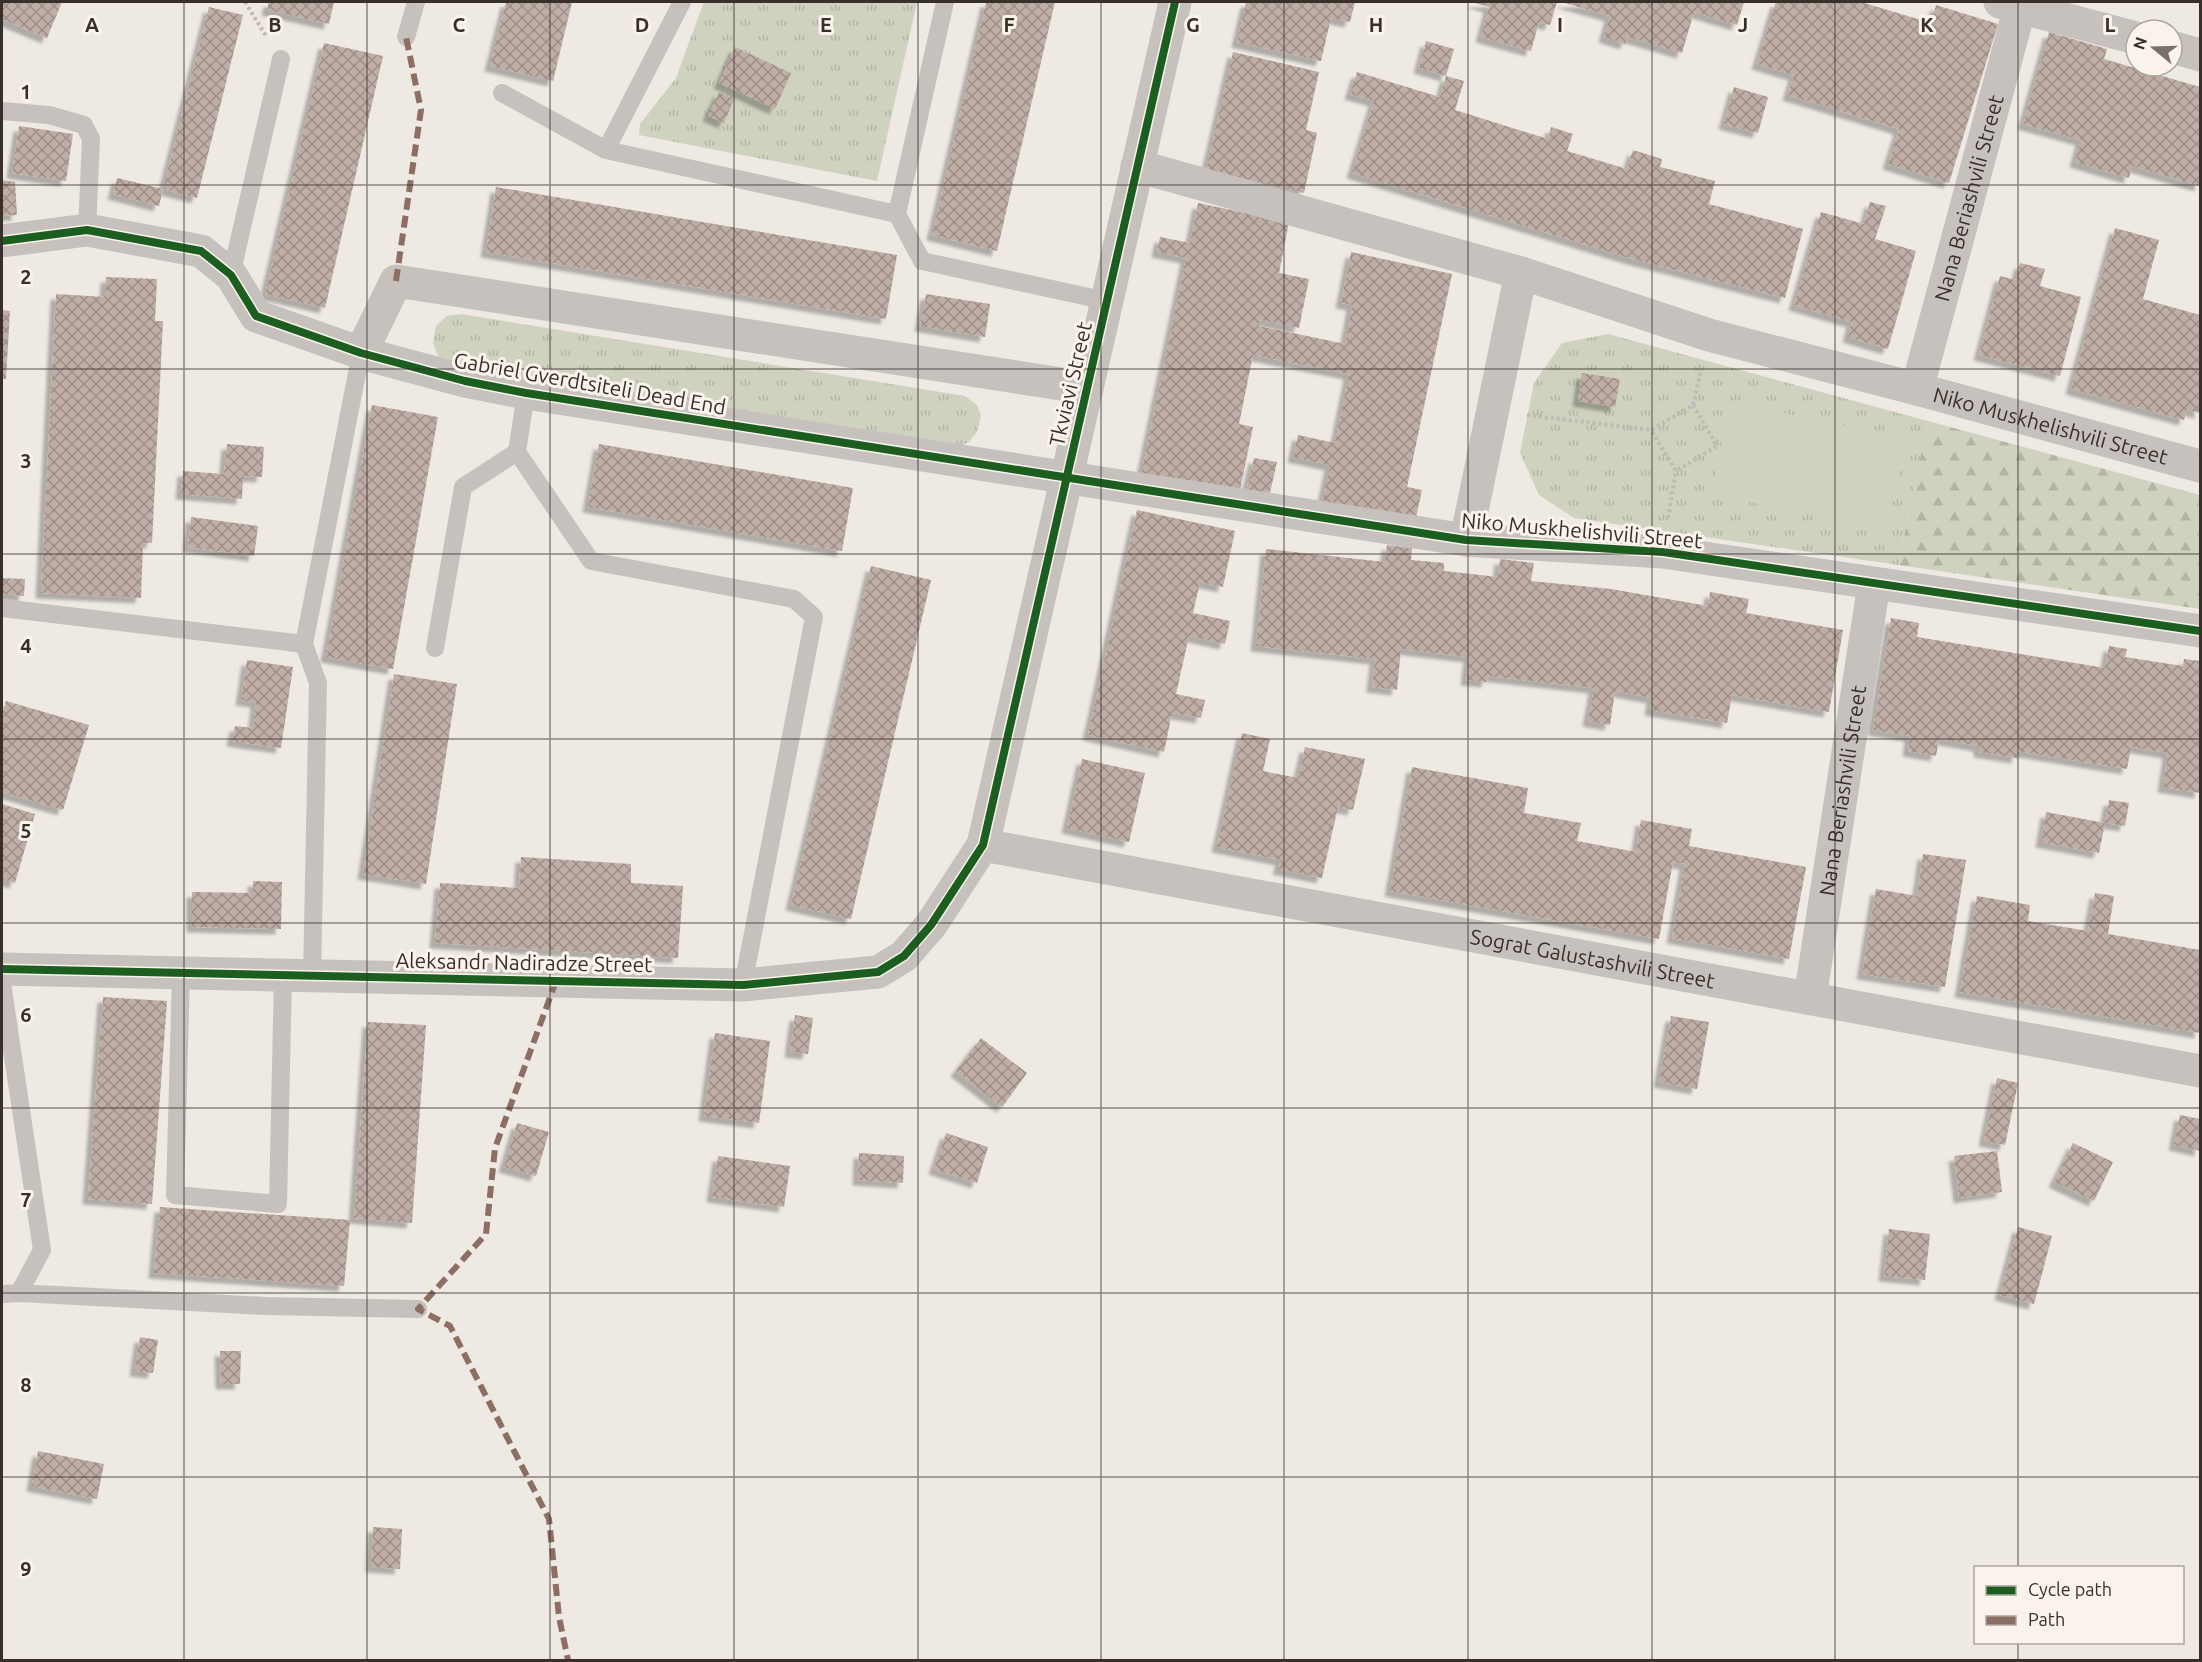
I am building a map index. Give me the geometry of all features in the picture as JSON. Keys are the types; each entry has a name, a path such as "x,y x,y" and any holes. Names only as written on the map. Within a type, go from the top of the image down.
{"street":[{"name":"Tkviavi Street","path":"983,845 1175,2"},
{"path":"2009,4 2124,35"},
{"name":"Nana Beriashvili Street","path":"1917,388 2009,4"},
{"path":"2184,50 2200,55"},
{"name":"Niko Muskhelishvili Street","path":"1137,166 1521,273 1709,334 1917,388 2200,466"},
{"name":"Gabriel Gverdtsiteli Dead End","path":"2,241 87,230 201,251 231,275 256,316 361,353 465,381 526,393 1067,479"},
{"name":"Niko Muskhelishvili Street","path":"1466,540 1521,273"},
{"path":"361,353 396,281 1087,388"},
{"name":"Niko Muskhelishvili Street","path":"1067,479 1466,540 1663,552 2200,631"},
{"name":"Nana Beriashvili Street","path":"1810,998 1874,584"},
{"name":"Aleksandr Nadiradze Street","path":"2,969 743,985 878,972 904,956 931,925 983,845"},
{"name":"Sograt Galustashvili Street","path":"983,845 2200,1071"}],"lane":[{"path":"406,37 416,2"},
{"path":"606,150 682,2"},
{"path":"945,2 897,214 922,261 1107,301"},
{"path":"231,275 281,59"},
{"path":"502,93 606,150 897,214"},
{"path":"2,111 49,115 84,125 91,139 87,230"},
{"path":"181,973 175,1195 279,1204 318,683 303,644 361,353"},
{"path":"526,393 517,452 591,561 794,599 814,617 743,985"},
{"path":"435,648 463,487 517,452"},
{"path":"2,608 303,644"},
{"path":"2,983 42,1250 10,1293"},
{"path":"10,1293 266,1306 418,1309"}],"path":[{"path":"244,2 281,59"},
{"path":"1492,411 1651,430 1693,405 1717,446 1676,471"},
{"path":"1651,430 1676,471 1663,552"}],"green space":[{"path":"704,2 917,2 877,181 639,135 640,124 676,78"},
{"path":"461,314 965,396 977,405 981,416 977,432 969,442 956,448 451,364 438,356 433,343 436,326 447,316"},
{"path":"1608,334 1928,421 1898,565 1574,518 1539,495 1520,453 1534,383 1562,343"},
{"path":"1730,402 1906,439 1886,531 1711,494"},
{"path":"1928,421 2200,495 2200,609 1898,565"}],"building":[{"path":"2,2 62,2 47,38 2,19"},
{"path":"269,2 334,2 329,24 267,10"},
{"path":"506,2 572,2 553,81 490,66"},
{"path":"986,2 1055,2 997,251 932,235"},
{"path":"1246,2 1355,2 1350,22 1331,18 1321,61 1237,42"},
{"path":"1472,2 1557,2 1550,25 1539,22 1531,51 1481,37 1489,7"},
{"path":"1561,2 1744,2 1737,25 1694,12 1682,53 1628,37 1625,44 1604,37 1610,16"},
{"path":"1776,2 1861,2 1931,23 1936,5 1998,24 1949,183 1888,164 1899,129 1788,95 1794,75 1757,64"},
{"path":"209,7 243,15 197,198 163,189"},
{"path":"2049,32 2107,49 2104,59 2124,65 2124,78 2169,78 2200,87 2200,186 2132,166 2129,178 2075,162 2081,140 2023,124"},
{"path":"1426,41 1454,49 1446,76 1419,68"},
{"path":"324,43 383,56 325,308 265,294"},
{"path":"735,47 791,73 775,109 719,83"},
{"path":"1233,52 1319,72 1306,130 1317,133 1304,193 1206,170"},
{"path":"1357,72 1440,97 1446,76 1464,81 1455,110 1548,139 1551,127 1573,134 1567,151 1627,169 1633,150 1662,159 1660,167 1715,181 1709,204 1803,229 1785,298 1632,259 1352,173 1374,101 1350,94"},
{"path":"1734,87 1768,97 1758,133 1724,124"},
{"path":"719,92 734,99 724,123 708,116"},
{"path":"19,126 73,134 66,181 12,173"},
{"path":"117,178 163,189 159,206 113,194"},
{"path":"2,180 15,182 17,215 2,216"},
{"path":"496,187 897,255 886,319 486,252"},
{"path":"1870,202 1886,206 1875,239 1916,251 1888,349 1848,337 1852,322 1794,305 1821,212 1864,224"},
{"path":"1198,203 1289,222 1279,273 1309,279 1299,328 1260,320 1259,326 1345,344 1352,305 1341,303 1351,252 1452,274 1407,487 1422,490 1415,522 1322,502 1330,465 1293,457 1298,435 1335,443 1349,374 1253,355 1239,424 1253,427 1239,495 1141,475 1186,258 1157,252 1160,237 1190,243"},
{"path":"2115,228 2159,240 2143,299 2200,315 2200,413 2187,410 2184,420 2071,389"},
{"path":"2020,263 2045,269 2040,286 2081,297 2060,376 1979,355 2000,276 2016,280"},
{"path":"106,277 157,279 155,321 163,321 152,543 143,543 141,598 41,593 56,294 105,297"},
{"path":"926,294 990,304 985,337 920,326"},
{"path":"2,310 10,311 6,379 2,379"},
{"path":"1582,373 1620,379 1615,407 1578,401"},
{"path":"372,405 438,417 393,669 326,657"},
{"path":"227,444 264,447 262,477 243,476 242,499 181,494 183,471 224,474"},
{"path":"599,444 853,488 842,551 588,507"},
{"path":"1254,458 1277,462 1269,497 1246,492"},
{"path":"1137,510 1235,531 1223,587 1200,582 1193,613 1230,621 1225,644 1189,636 1176,694 1205,700 1201,718 1172,713 1164,752 1088,735"},
{"path":"191,517 258,526 254,556 188,547"},
{"path":"1387,545 1412,548 1411,560 1444,563 1444,571 1498,577 1500,559 1534,563 1531,581 1611,589 1708,606 1710,592 1749,599 1746,613 1843,630 1829,712 1732,695 1727,723 1650,710 1652,698 1615,691 1610,725 1588,721 1594,688 1488,676 1487,682 1466,680 1469,657 1401,649 1397,690 1372,687 1375,659 1256,646 1266,549 1385,562"},
{"path":"871,566 931,580 851,919 791,905"},
{"path":"2,578 25,579 24,596 2,594"},
{"path":"1891,618 1919,623 1917,637 2105,668 2109,646 2127,649 2125,657 2183,666 2184,659 2200,661 2200,793 2163,787 2168,753 2131,747 2127,769 2018,751 2017,758 1979,752 1979,746 1939,739 1936,756 1908,751 1910,736 1873,730"},
{"path":"247,660 293,667 281,748 232,741 235,726 253,728 256,702 241,700"},
{"path":"394,674 457,684 426,884 363,874"},
{"path":"6,701 89,725 63,810 2,792 2,716"},
{"path":"1242,733 1270,739 1263,771 1298,778 1305,747 1365,759 1353,810 1338,807 1322,878 1278,869 1281,860 1217,847"},
{"path":"1082,759 1145,773 1129,842 1067,828"},
{"path":"1412,767 1528,788 1524,813 1581,823 1577,841 1636,852 1641,820 1692,829 1689,846 1806,867 1789,959 1672,938 1685,864 1673,862 1659,939 1390,891"},
{"path":"2109,800 2129,803 2125,826 2105,823"},
{"path":"2,804 35,814 15,883 2,879"},
{"path":"2046,812 2105,823 2099,853 2041,842"},
{"path":"1923,854 1966,860 1945,987 1862,974 1876,889 1917,896"},
{"path":"521,857 631,864 631,883 683,886 678,958 435,943 440,883 519,888"},
{"path":"253,881 282,882 281,929 192,927 192,892 253,893"},
{"path":"2095,893 2114,896 2108,934 2200,950 2200,1033 1960,992 1977,896 2030,905 2028,921 2088,931"},
{"path":"103,997 167,1001 152,1204 88,1199"},
{"path":"795,1015 813,1018 808,1054 790,1052"},
{"path":"1671,1016 1709,1022 1697,1089 1659,1082"},
{"path":"368,1022 426,1025 412,1223 354,1218"},
{"path":"715,1033 770,1041 759,1123 704,1116"},
{"path":"981,1038 1027,1073 1002,1107 956,1071"},
{"path":"1997,1078 2018,1083 2005,1145 1984,1141"},
{"path":"2180,1115 2200,1119 2200,1151 2174,1145"},
{"path":"517,1123 549,1132 536,1176 504,1167"},
{"path":"946,1133 988,1147 977,1183 934,1169"},
{"path":"2073,1143 2113,1162 2094,1201 2054,1182"},
{"path":"1997,1151 2002,1192 1959,1198 1954,1156"},
{"path":"859,1153 904,1156 903,1183 858,1180"},
{"path":"718,1156 790,1166 784,1207 712,1197"},
{"path":"160,1207 350,1220 344,1286 154,1273"},
{"path":"2018,1227 2052,1236 2034,1304 2000,1295"},
{"path":"1889,1229 1930,1234 1925,1280 1884,1276"},
{"path":"140,1337 158,1340 153,1373 135,1371"},
{"path":"220,1351 241,1351 240,1384 221,1384"},
{"path":"38,1451 104,1464 97,1499 32,1486"},
{"path":"373,1527 402,1529 400,1569 371,1567"}],"marked path":[{"path":"396,281 421,110 406,37"},
{"path":"556,981 495,1148 486,1234 418,1309 450,1326 549,1519 559,1617 568,1660"}],"cycle path":[{"path":"2,969 743,985 878,972 904,956 931,925 983,845 1175,2"},
{"path":"2,241 87,230 201,251 231,275 256,316 361,353 465,381 526,393 1466,540 1663,552 2200,631"}]}
